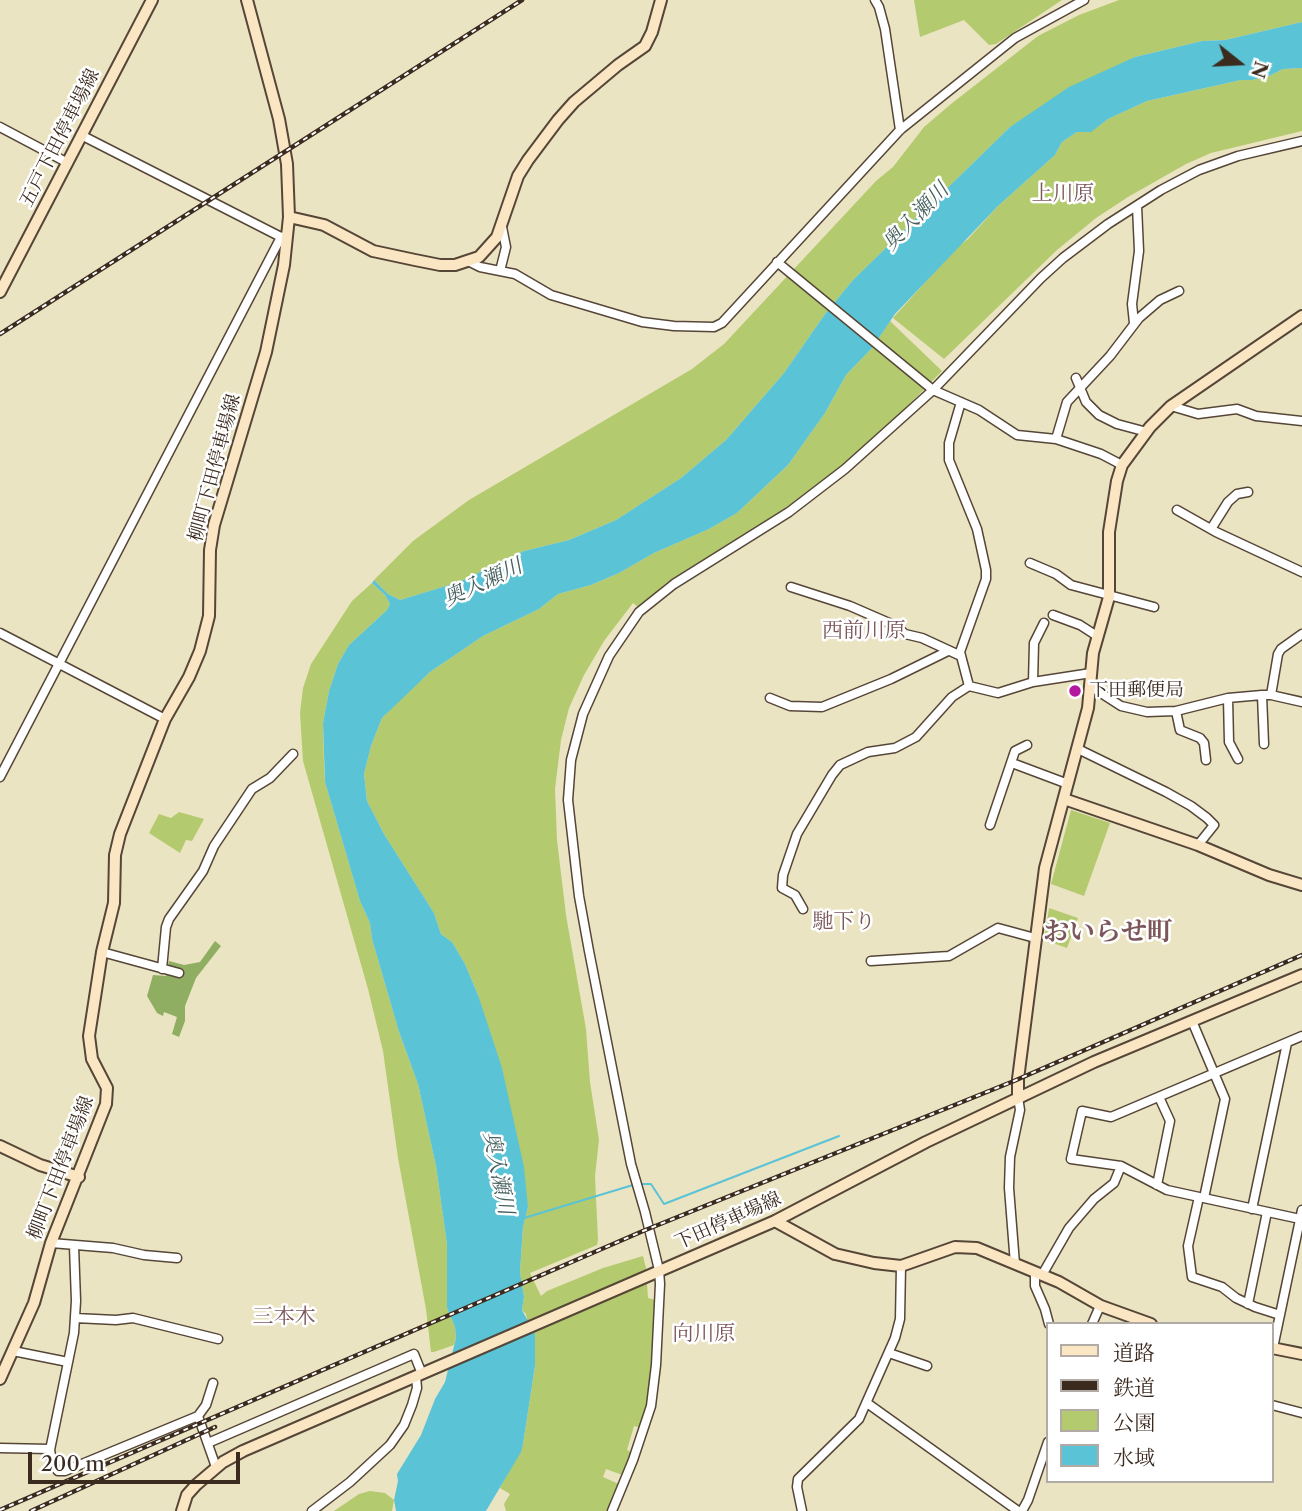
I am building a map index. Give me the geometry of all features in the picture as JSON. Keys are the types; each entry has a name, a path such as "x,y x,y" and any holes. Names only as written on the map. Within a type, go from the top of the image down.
{"main road":[{"name":"五戸下田停車場線","path":"0,292 152,0"},
{"name":"柳町下田停車場線","path":"0,1379 34,1303 51,1243 79,1177 107,1094 107,1088 92,1059 89,1036 102,952 114,903 115,855 120,834 165,719 189,677 200,651 209,616 209,551 214,525 266,352 284,265 284,237 289,217 288,164 279,119 247,0"},
{"path":"289,217 324,225 377,252 440,265 455,265 468,261 487,250 502,227 518,176 528,160 574,102 645,46 661,0"},
{"path":"1018,1097 1018,1079 1045,868 1088,708 1097,636 1109,597 1110,532 1116,481 1122,465 1171,406 1302,316"},
{"path":"1064,799 1198,845 1269,875 1302,885"},
{"name":"下田停車場線","path":"182,1511 187,1495 216,1467 243,1451 775,1221 1018,1097 1094,1062 1302,975"},
{"path":"0,1146 40,1165 79,1177"},
{"path":"775,1221 835,1254 874,1264 901,1266 965,1246 1039,1274 1100,1306 1145,1322"},
{"path":"1274,1348 1302,1354"}],"street":[{"path":"874,0 879,7 885,29 900,130"},
{"path":"468,261 480,267 515,274 551,295 642,322 714,327 722,323 779,264 900,130 1015,38 1084,0"},
{"path":"0,127 68,163"},
{"path":"0,777 284,237 81,135"},
{"path":"612,1511 651,1406 656,1365 656,1271 631,1164 579,896 568,800 571,760 583,714 609,656 639,612 674,584 789,512 845,469 932,388 1048,271 1108,224 1161,190 1212,165 1238,156 1302,142"},
{"path":"1134,323 1132,304 1139,251 1137,206"},
{"path":"500,271 506,247 502,227"},
{"path":"779,264 932,388 982,412 1017,435 1056,439 1101,454 1122,465"},
{"path":"1056,439 1065,407 1111,356 1134,323 1160,300 1179,291"},
{"path":"1076,379 1086,402 1099,415 1117,424 1147,432"},
{"path":"961,402 950,435 949,460 981,541 986,579 961,656 969,686"},
{"path":"1171,406 1198,414 1237,409 1256,416 1302,421"},
{"path":"1211,529 1228,502 1237,494 1248,492"},
{"path":"1177,510 1302,572"},
{"path":"1030,563 1056,574 1071,586 1154,607"},
{"path":"791,587 850,606 896,626 905,634 922,638 961,656"},
{"path":"1053,615 1080,625 1097,636"},
{"path":"1033,682 1034,643 1044,623"},
{"path":"0,633 165,719"},
{"path":"1264,744 1267,695 1278,654 1302,634"},
{"path":"770,698 790,706 822,707 891,679 948,651"},
{"path":"969,686 999,693 1033,682 1091,673"},
{"path":"803,909 795,895 782,888 783,875 797,834 832,775 840,765 849,760 868,752 895,748 916,737 952,697 969,686"},
{"path":"1090,686 1129,709 1147,712 1176,711 1228,698 1267,695 1302,702"},
{"path":"1228,698 1229,742 1238,759"},
{"path":"1176,711 1180,730 1200,738 1204,743 1206,760"},
{"path":"990,825 1018,748 1027,745"},
{"path":"1078,749 1166,792 1207,818 1214,825 1198,845"},
{"path":"162,970 169,919 203,871 214,846 252,789 270,778 293,754"},
{"path":"1012,763 1068,785"},
{"path":"872,961 949,956 999,928 1035,938"},
{"path":"102,952 179,973"},
{"path":"1192,1021 1225,1099 1188,1246 1192,1277 1222,1287 1248,1304 1280,1315"},
{"path":"1274,1343 1301,1215 1267,1212 1167,1190 1121,1166 1072,1159 1082,1111 1111,1117 1302,1036"},
{"path":"1252,1209 1287,1043"},
{"path":"1015,1264 1009,1188 1010,1157 1020,1110 1018,1097"},
{"path":"1157,1185 1170,1121 1159,1097"},
{"path":"1048,1322 1035,1286 1039,1274 1069,1228 1094,1199 1114,1183 1121,1166"},
{"path":"1248,1304 1267,1212"},
{"path":"51,1243 177,1258"},
{"path":"74,1246 75,1318 50,1449 53,1466 58,1471 65,1471 198,1416 206,1405 214,1383"},
{"path":"802,1511 798,1479 850,1429 867,1403 889,1353 900,1319 901,1266"},
{"path":"1093,1322 1100,1306"},
{"path":"75,1318 133,1318 218,1339"},
{"path":"13,1351 68,1362"},
{"path":"889,1353 927,1366"},
{"path":"208,1443 414,1354 423,1373 404,1425 390,1445 350,1482 312,1511"},
{"path":"867,1403 1020,1511 1028,1500 1046,1448"},
{"path":"1274,1406 1302,1413"},
{"path":"198,1416 216,1467"},
{"path":"0,1448 50,1449"}],"green space":[{"path":"914,0 1062,0 996,44 989,45 964,20 920,37"},
{"path":"1119,0 1302,0 1302,22 1135,57 1010,127 853,280 825,314 784,373 726,440 681,478 616,520 569,540 524,551 459,582 400,600 388,594 374,580 413,541 469,500 692,369 724,344 876,181 893,167 924,127 1038,36 1079,15"},
{"path":"1302,68 1302,131 1211,153 1128,197 1096,218 1057,250 944,359 893,318 956,248 1055,155 1062,142 1077,132 1091,131 1108,119 1147,101 1269,76 1283,69"},
{"path":"890,321 942,371 887,427 798,500 666,583 639,608 633,603 604,641 569,708 561,740 555,789 557,840 566,915 586,1029 590,1082 599,1140 595,1176 598,1240 597,1245 530,1273 541,1296 603,1268 643,1256 648,1298 655,1300 653,1364 649,1397 641,1428 634,1426 627,1450 633,1453 625,1476 606,1469 603,1477 621,1485 609,1511 506,1511 504,1504 510,1494 500,1488 523,1444 535,1366 526,1314 522,1310 524,1297 520,1272 523,1227 528,1207 478,995 465,964 452,942 441,934 434,913 384,834 367,801 364,774 371,746 382,718 404,696 430,672 483,636 539,609 558,594 591,585 619,573 737,513 788,465 825,413 846,375 872,348"},
{"path":"372,583 390,604 387,610 349,645 338,664 323,723 325,782 360,901 370,923 372,939 399,1032 418,1084 436,1166 447,1244 447,1308 455,1327 456,1338 454,1345 434,1352 431,1352 426,1309 398,1158 383,1051 303,761 300,713 303,688 311,664 352,601"},
{"path":"1071,810 1110,823 1084,896 1051,884"},
{"path":"179,812 204,819 192,841 186,840 180,853 149,833 159,814 171,818"},
{"path":"1049,908 1078,918 1067,948 1044,940"},
{"path":"215,941 221,946 196,978 185,1006 185,1021 179,1037 172,1034 177,1017 164,1012 163,1016 157,1013 147,996 153,975 166,976 169,961 184,965 200,962"},
{"path":"370,1491 385,1493 394,1500 392,1511 334,1511 359,1494"}],"water":[{"name":"奥入瀬川","path":"1302,22 1302,68 1283,69 1252,80 1241,80 1147,101 1108,119 1091,132 1077,132 1062,142 1055,155 998,206 895,314 872,348 846,375 825,413 788,465 737,513 619,573 591,585 558,594 539,609 483,636 430,672 382,718 364,774 367,801 384,834 434,913 441,934 452,942 465,964 502,1068 524,1167 528,1207 523,1227 520,1272 524,1297 522,1310 535,1334 535,1366 521,1452 486,1511 396,1511 394,1500 397,1474 421,1435 445,1382 456,1338 455,1327 447,1308 447,1244 436,1166 418,1084 399,1032 372,939 370,923 360,901 325,782 323,723 338,664 349,645 387,610 390,604 372,583 374,580 388,594 400,600 459,582 524,551 569,540 616,520 681,478 726,440 784,373 825,314 853,280 1010,127 1069,87 1135,57"}],"waterway":[{"path":"642,1184 651,1184 664,1204 839,1136"},
{"name":"奥入瀬川","path":"524,1218 633,1185"}],"railway":[{"path":"0,334 522,0"},
{"path":"0,1510 643,1231 1014,1081 1302,955"},
{"path":"31,1511 215,1427"}],"place":[{"name":"下田郵便局","path":"1075,691"}],"district":[{"name":"上川原","path":"1063,194"},
{"name":"西前川原","path":"864,631"},
{"name":"馳下り","path":"844,922"},
{"name":"おいらせ町","path":"1108,932"},
{"name":"三本木","path":"284,1317"},
{"name":"向川原","path":"704,1334"}]}
